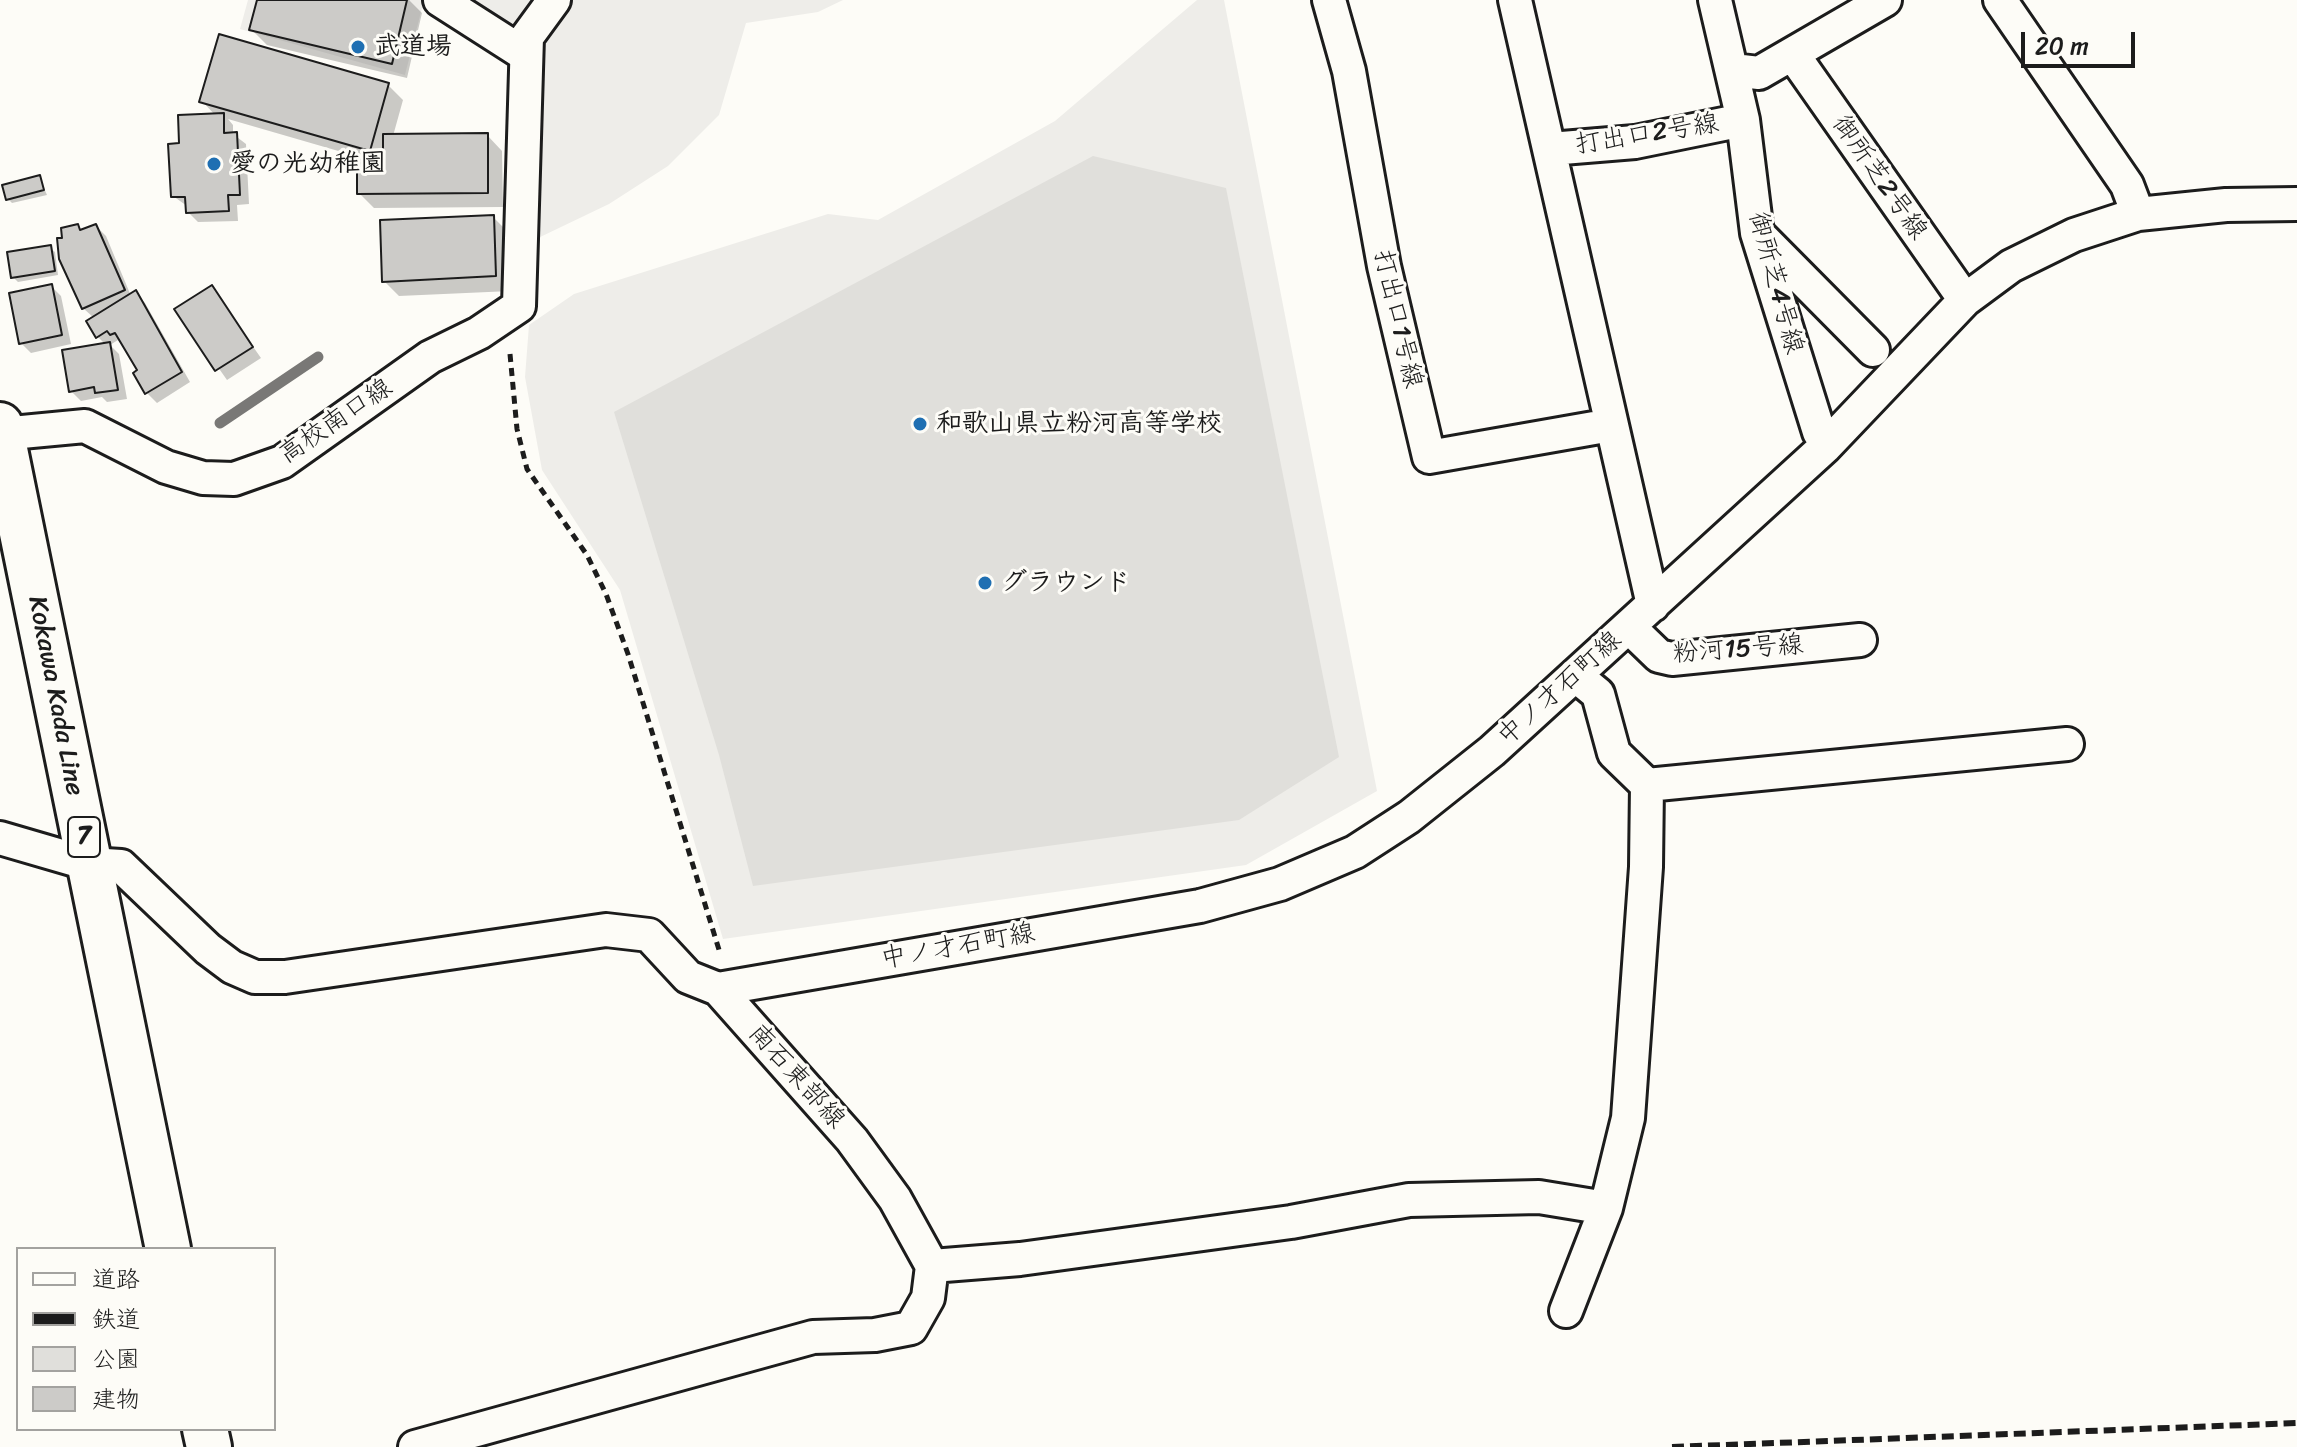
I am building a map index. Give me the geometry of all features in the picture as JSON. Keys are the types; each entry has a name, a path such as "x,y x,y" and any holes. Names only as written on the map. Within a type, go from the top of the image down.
{"main road":[{"name":"Kokawa Kada Line","path":"1,431 168,1247"}],"street":[{"path":"440,0 526,55"},
{"path":"519,306 527,37 554,0"},
{"name":"打出口1号線","path":"1329,0 1349,71 1384,266 1429,457 1611,425"},
{"path":"1515,0 1653,605"},
{"name":"御所芝4号線","path":"1715,0 1743,120 1757,233 1819,432 1827,444"},
{"path":"1733,70 1759,73 1794,56 1885,0"},
{"path":"2000,0 2127,185 2138,214"},
{"name":"御所芝2号線","path":"1794,56 1965,300"},
{"name":"打出口2号線","path":"1550,149 1635,142 1743,120"},
{"name":"中ノ才石町線","path":"724,988 1200,906 1280,884 1355,852 1409,817 1492,751 1827,444 1965,300 2011,266 2074,235 2138,214 2226,205 2297,204"},
{"path":"1757,233 1873,350"},
{"name":"高校南口線","path":"1,431 85,426 166,467 203,478 234,479 282,462 430,357 479,333 519,306"},
{"name":"粉河15号線","path":"1629,627 1659,656 1672,659 1860,640"},
{"path":"1566,1311 1606,1208 1628,1118 1646,867 1647,785 1614,753 1598,694 1575,675"},
{"path":"1647,785 2067,744"},
{"name":"南石東部線","path":"0,838 89,864 121,866 208,949 232,967 255,977 285,977 606,930 649,935 688,977 724,988 852,1140 895,1199 932,1266"},
{"path":"415,1447 813,1337 875,1335 911,1328 928,1298 932,1266 1020,1259 1291,1222 1409,1200 1539,1197 1606,1208"}],"path":[{"path":"519,306 510,342 509,369 517,429 527,469 587,555 606,594 628,654 724,988"}],"shaded area":[{"path":"248,0 843,0 818,12 746,23 719,115 668,166 609,204 536,239 512,68 423,4 405,75 240,29"},
{"name":"グラウンド","path":"1197,0 1224,0 1377,791 1246,865 723,939 620,590 542,470 525,377 529,325 574,294 828,214 878,220 1055,121"}],"green space":[{"name":"グラウンド","path":"1093,156 1226,188 1339,757 1239,820 753,886 719,755 614,412"}],"building":[{"name":"武道場","path":"257,0 407,0 392,64 249,30"},
{"path":"219,34 389,83 370,151 199,102"},
{"path":"224,113 224,133 237,132 240,195 228,195 229,211 186,213 185,197 171,197 168,144 179,143 178,115"},
{"path":"488,133 488,193 357,194 357,157 383,157 383,134"},
{"path":"40,175 44,190 6,200 2,185"},
{"path":"494,215 496,276 382,282 380,220"},
{"path":"78,224 80,230 96,224 125,290 82,309 59,259 57,238 62,238 61,228"},
{"path":"51,245 55,271 11,278 7,252"},
{"path":"52,284 62,335 19,344 9,293"},
{"path":"212,285 253,347 215,371 174,309"},
{"path":"136,290 182,372 145,394 133,373 137,370 115,333 110,335 107,331 96,338 86,321"},
{"path":"110,342 118,390 95,393 94,387 69,392 62,350"}],"waterway":[{"path":"220,423 318,357"}],"railway":[{"path":"1672,1447 2297,1423"}],"place":[{"name":"武道場","path":"358,47"},
{"name":"愛の光幼稚園","path":"214,164"},
{"name":"和歌山県立粉河高等学校","path":"920,424"},
{"name":"グラウンド","path":"985,583"}]}
